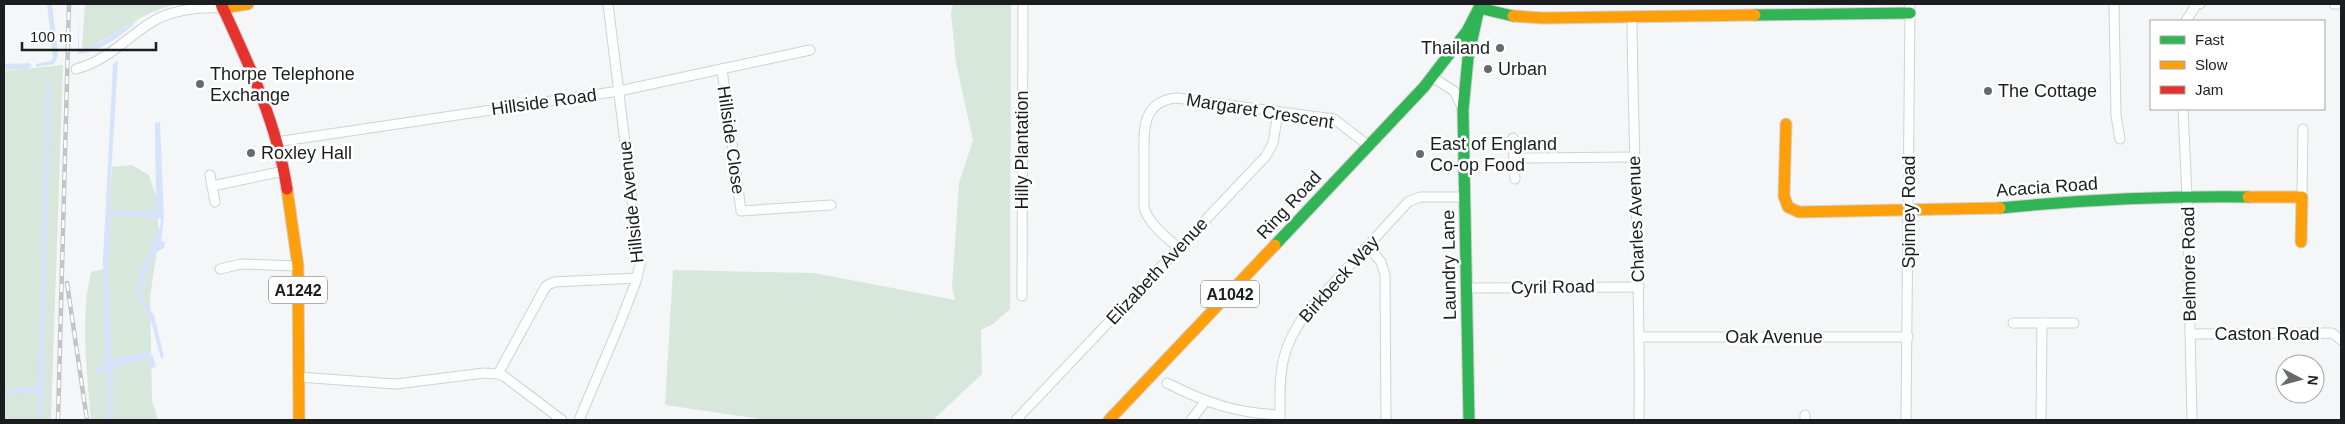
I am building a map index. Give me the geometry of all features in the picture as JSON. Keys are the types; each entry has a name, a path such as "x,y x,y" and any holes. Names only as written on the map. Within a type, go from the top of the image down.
{"main road":[{"path":"221,6 248,4"},
{"name":"A1242","path":"221,6 259,86 284,171 298,266 299,420"},
{"path":"1480,6 1504,15 1537,18 1632,18 1910,8"},
{"name":"Ring Road","path":"1110,420 1432,77 1467,31 1480,6"},
{"name":"Laundry Lane","path":"1469,420 1463,110 1468,58 1480,6"},
{"name":"Acacia Road","path":"1786,124 1784,196 1788,207 1799,212 1994,209 2072,201 2188,196 2302,197"},
{"path":"2301,242 2302,197"}],"street":[{"name":"Hillside Avenue","path":"579,420 637,278 640,260 608,4"},
{"name":"Hilly Plantation","path":"1022,296 1023,4"},
{"path":"2114,4 2116,116 2120,139"},
{"path":"2187,20 2196,5 2200,4"},
{"path":"2334,4 2341,4"},
{"path":"76,70 107,56 162,17 195,8 221,6"},
{"name":"Spinney Road","path":"1906,420 1910,8"},
{"name":"Charles Avenue","path":"1632,18 1633,157 1640,337 1639,420"},
{"name":"Hillside Road","path":"276,142 619,91 810,50"},
{"name":"Hillside Close","path":"722,68 741,211 831,205"},
{"name":"Laundry Lane","path":"1432,77 1454,91 1463,110"},
{"name":"Margaret Crescent","path":"1179,249 1146,214 1144,134 1147,119 1153,108 1161,101 1177,98 1334,119 1369,146"},
{"name":"Belmore Road","path":"2183,110 2188,196 2192,420"},
{"name":"Elizabeth Avenue","path":"1016,420 1271,150 1278,112"},
{"path":"2302,197 2303,129"},
{"path":"1513,138 1515,179"},
{"path":"1514,158 1633,157"},
{"path":"212,186 284,171"},
{"path":"210,175 215,202"},
{"name":"Birkbeck Way","path":"1280,418 1282,360 1295,328 1307,312 1413,199 1465,197"},
{"path":"1368,246 1381,262 1385,275 1386,420"},
{"path":"220,269 241,264 298,266"},
{"path":"498,374 546,286 554,282 637,278"},
{"name":"Cyril Road","path":"1467,288 1639,287"},
{"path":"2013,323 2074,323"},
{"path":"2041,420 2042,323"},
{"name":"Caston Road","path":"2191,334 2332,333 2341,340"},
{"name":"Oak Avenue","path":"1640,337 1908,337"},
{"path":"298,377 396,384 484,373 498,374 562,420"},
{"path":"1168,383 1205,402 1280,418"},
{"path":"1191,420 1205,402"}],"shaded area":[{"path":"85,4 179,4 142,17 84,50 82,47"},
{"path":"953,4 1011,4 1010,309 993,324 981,330 982,374 933,420 767,420 665,405 673,270 814,273 955,300 952,288 959,183 973,140 956,63 951,13"},
{"path":"63,65 51,420 4,420 4,71"},
{"path":"132,165 149,175 157,199 159,237 150,297 152,401 158,420 91,420 85,346 88,290 91,272 104,269 112,167"}],"water":[{"path":"47,4 52,4 58,56 54,64 36,67 36,64 51,61 53,58"},
{"path":"78,4 79,51 97,44 137,20 126,31 110,42 86,53 78,54"},
{"path":"118,61 109,209 112,211 156,211 155,123 160,122 164,217 161,241 165,242 164,248 153,254 141,288 143,301 154,315 164,357 161,359 150,317 138,300 136,289 139,276 160,227 161,219 111,214 108,270 112,361 125,356 149,352 153,356 156,367 152,368 147,358 113,368 113,420 108,420 108,372 97,373 94,371 106,363 103,260 113,64"},
{"path":"29,63 32,65 29,69 4,70 4,64"},
{"path":"49,82 51,87 42,420 37,420 37,393 4,394 4,390 38,386 46,84"}],"railway":[{"path":"58,420 69,4"},
{"path":"67,283 87,420"}],"traffic: fast":[{"path":"1275,245 1424,87 1467,31 1481,4"},
{"path":"1469,420 1463,110 1468,58 1479,8 1513,16"},
{"path":"1755,15 1910,13"},
{"path":"2000,208 2124,199 2248,197"}],"traffic: slow":[{"path":"222,8 248,4"},
{"path":"1513,16 1543,18 1755,15"},
{"path":"1786,124 1784,196 1788,207 1799,212 2000,208"},
{"path":"287,189 298,266 299,420"},
{"path":"2248,197 2302,197 2301,242"},
{"path":"1109,420 1275,245"}],"traffic: jam":[{"path":"221,4 261,95 276,141 287,189"}],"place":[{"name":"Thailand","path":"1500,48"},
{"name":"Urban","path":"1488,69"},
{"name":"Thorpe Telephone Exchange","path":"200,84"},
{"name":"The Cottage","path":"1988,91"},
{"name":"Roxley Hall","path":"251,153"},
{"name":"East of England Co-op Food","path":"1420,154"}]}
